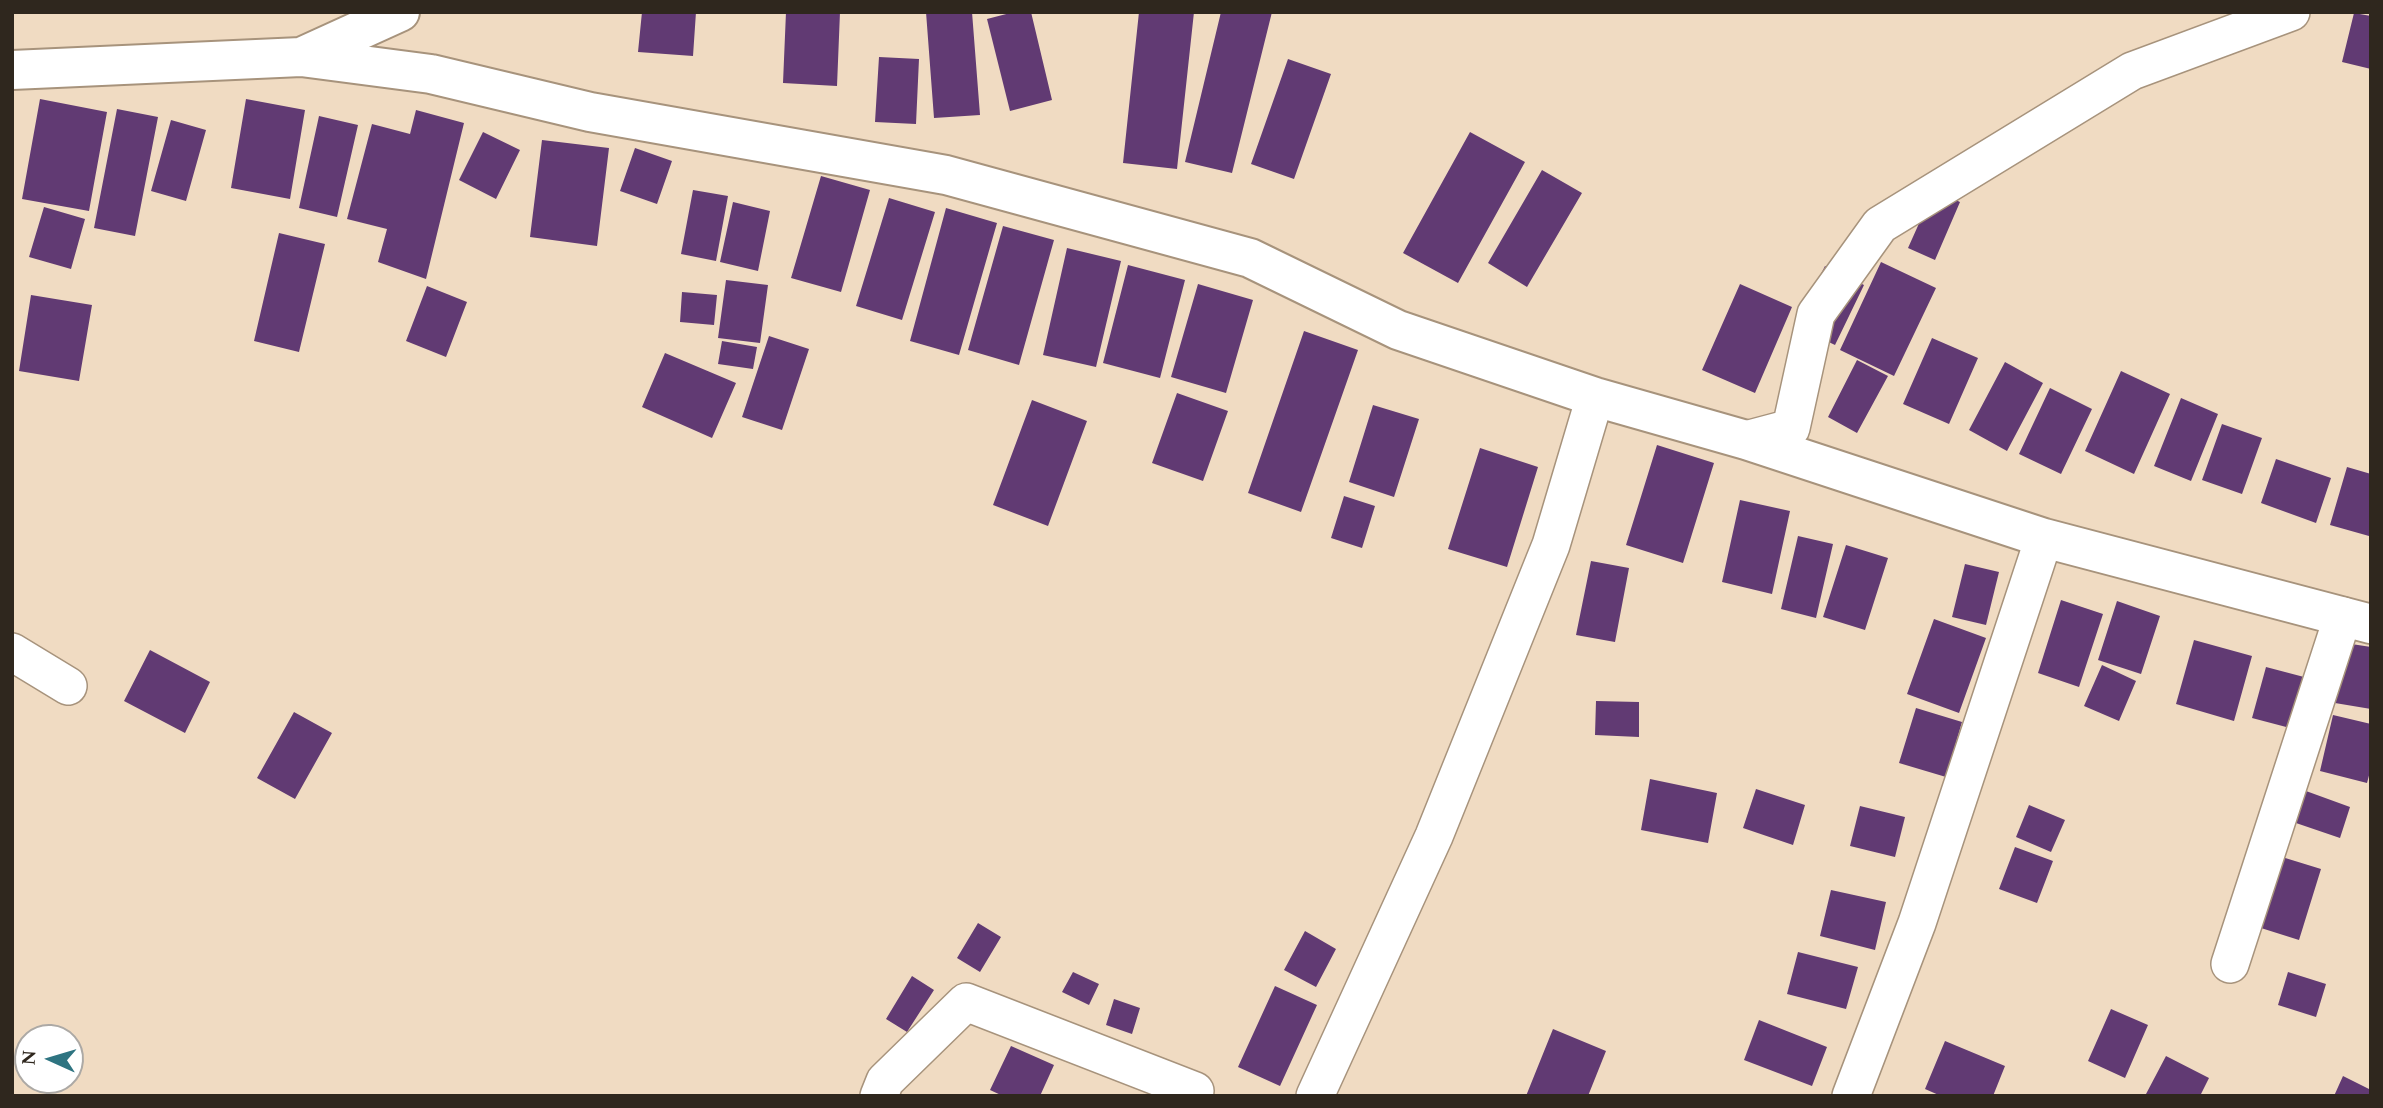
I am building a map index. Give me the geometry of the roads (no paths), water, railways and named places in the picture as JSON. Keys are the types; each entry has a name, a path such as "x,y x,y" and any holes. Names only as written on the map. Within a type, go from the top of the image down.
{"street":[{"path":"301,57 400,12"},
{"path":"1746,440 1791,428 1816,314 1880,225 2132,71 2291,12"},
{"path":"12,70 301,57 431,74 590,112 946,175 1250,258 1398,330 1595,397 1746,440 2044,538 2357,620 2230,964"},
{"path":"1315,1096 1433,836 1551,545 1595,397"},
{"path":"1851,1096 1917,923 2044,538"},
{"path":"12,652 68,686"},
{"path":"879,1096 885,1081 967,1002 1198,1094"}]}
